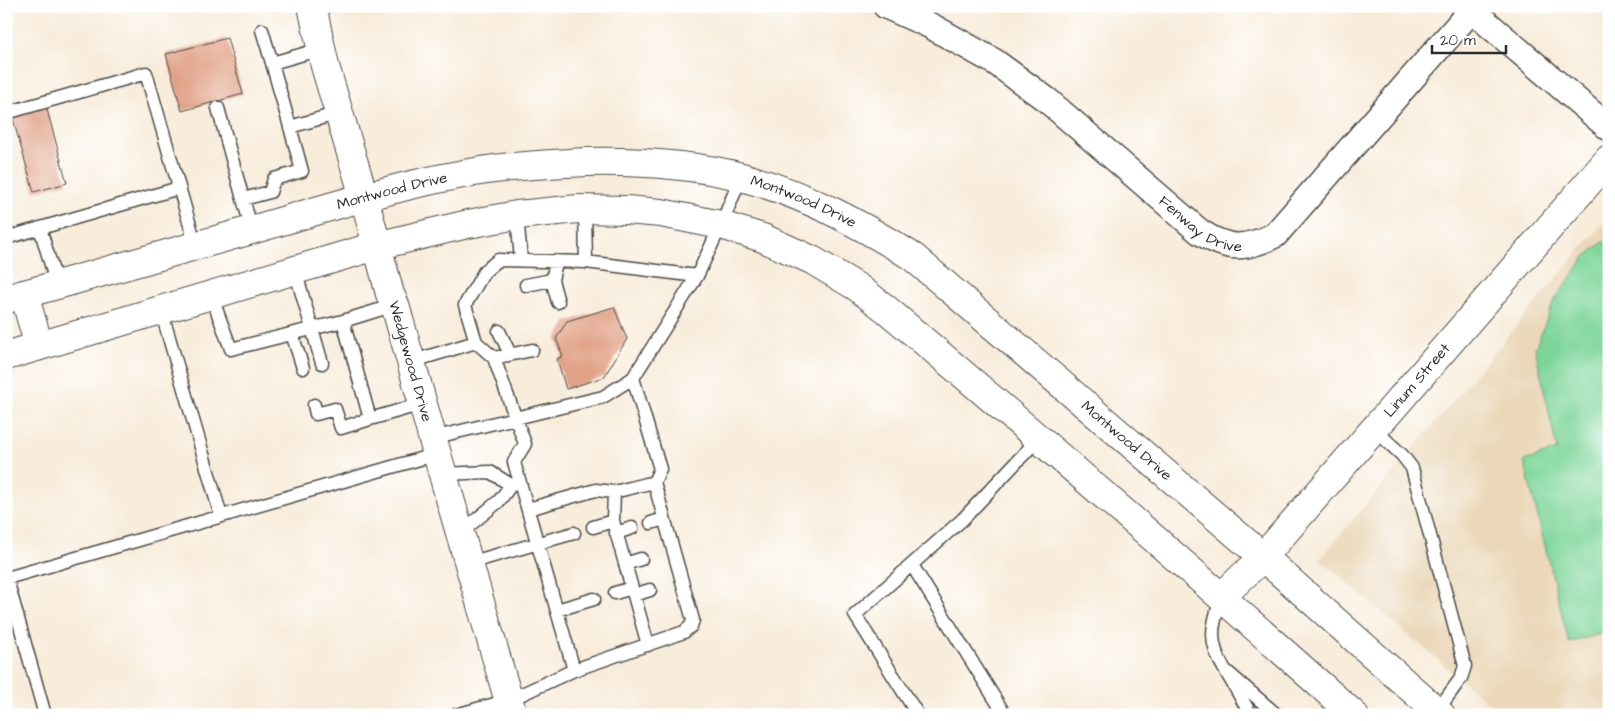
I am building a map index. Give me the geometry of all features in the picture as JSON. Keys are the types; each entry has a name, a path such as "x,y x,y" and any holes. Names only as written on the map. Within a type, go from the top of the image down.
{"main road":[{"name":"Wedgewood Drive","path":"312,6 321,49 364,197 376,246 395,305 511,708"},
{"name":"Linum Street","path":"1222,596 1262,556 1609,159"},
{"name":"Montwood Drive","path":"15,296 364,197 437,179 487,170 536,164 633,162 675,164 741,177 822,206 865,227 913,257 1262,556 1439,713"},
{"path":"6,356 376,246 468,224 517,215 585,210 661,213 721,225 763,238 812,260 857,287 886,308 1222,596 1354,715"},
{"path":"15,296 40,346"}],"street":[{"name":"Fenway Drive","path":"886,6 931,26 995,62 1047,100 1200,232 1216,242 1234,246 1258,243 1274,236 1471,7"},
{"path":"1471,7 1609,128"}],"lane":[{"path":"243,199 270,192 274,179 302,171 262,30"},
{"path":"272,63 321,49"},
{"path":"6,113 146,73 196,246"},
{"path":"218,108 252,230"},
{"path":"290,127 339,113"},
{"path":"45,715 7,577 437,455 515,418 603,397 632,378 697,276 741,177"},
{"path":"6,238 179,188"},
{"path":"585,210 586,262"},
{"path":"517,215 521,260"},
{"path":"40,228 56,285"},
{"path":"574,670 528,509 516,484 514,462 525,444 494,358 476,342 465,305 484,272 498,260 586,262 697,276"},
{"path":"556,262 552,280 558,302"},
{"path":"295,270 322,363"},
{"path":"526,285 552,280"},
{"path":"212,294 231,349 343,321 395,305"},
{"path":"161,310 221,516"},
{"path":"343,321 370,419"},
{"path":"499,331 510,354"},
{"path":"292,334 303,368"},
{"path":"410,362 476,342"},
{"path":"494,358 532,350"},
{"path":"456,715 511,708 574,670 684,632 691,626 693,620 676,583 673,550 654,482 660,469 632,378"},
{"path":"314,405 316,414 334,404 340,428 422,404"},
{"path":"1374,429 1402,455 1412,468 1465,666 1461,678 1439,713"},
{"path":"918,715 855,615 963,519 1039,438"},
{"path":"437,455 490,472 516,484"},
{"path":"528,509 596,490 614,492 654,482"},
{"path":"460,533 500,501 516,484"},
{"path":"614,492 614,527 648,645"},
{"path":"651,523 664,519"},
{"path":"593,527 632,528"},
{"path":"469,563 574,532"},
{"path":"660,554 673,550"},
{"path":"625,564 642,559"},
{"path":"912,565 1005,715"},
{"path":"615,593 650,590"},
{"path":"1222,596 1214,618 1213,638 1216,656 1251,715"},
{"path":"557,610 594,599"},
{"path":"1225,670 1277,715"}],"shaded area":[{"path":"1609,216 1609,715 1502,715 1320,559"}],"green space":[{"path":"1609,237 1609,637 1607,632 1569,643 1524,461 1557,450 1535,348 1554,301 1585,257"}],"building":[{"path":"227,38 243,94 182,111 166,54"},
{"path":"46,106 67,183 34,192 12,116"},
{"path":"614,307 627,339 604,377 566,389 557,359 563,356 556,339 567,321"}]}
